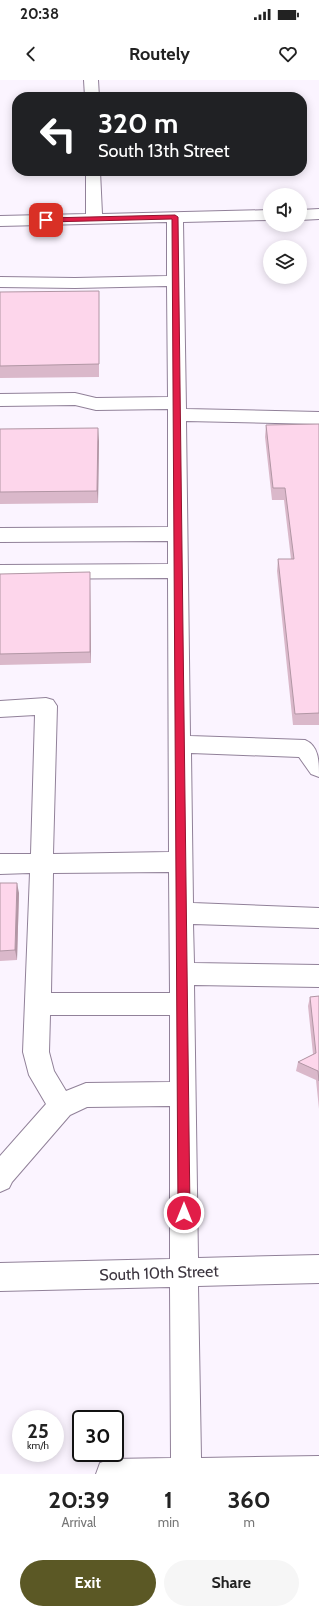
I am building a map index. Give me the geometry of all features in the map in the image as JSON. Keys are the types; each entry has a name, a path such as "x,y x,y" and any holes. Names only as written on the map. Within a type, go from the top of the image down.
{"street":[{"path":"91,80 92,92"},
{"path":"93,176 94,219"},
{"path":"307,215 319,214"},
{"path":"0,222 263,215"},
{"path":"175,217 186,1473"},
{"path":"0,282 75,283 175,281"},
{"path":"0,400 75,399 96,404 319,418"},
{"path":"0,535 178,534"},
{"path":"0,572 178,571"},
{"path":"0,708 46,706 36,1052 42,1075 61,1106"},
{"path":"180,744 305,749 319,768"},
{"path":"0,864 180,862"},
{"path":"181,913 319,918"},
{"path":"182,974 319,976"},
{"path":"38,1004 182,1004"},
{"path":"0,1179 3,1173 61,1106 86,1095 183,1094"},
{"name":"South 10th Street","path":"0,1277 319,1269"},
{"path":"111,1474 319,1471"}],"building":[{"path":"99,291 99,364 0,366 0,292"},
{"path":"319,424 319,713 295,714 278,559 294,559 285,488 273,488 266,425"},
{"path":"98,428 97,491 0,492 0,429"},
{"path":"90,572 90,652 0,654 0,574"},
{"path":"0,883 17,883 15,950 0,951"},
{"path":"319,996 319,1081 318,1071 298,1062 316,1053 310,997"}],"route":[{"path":"46,220 175,217 184,1213"}]}
